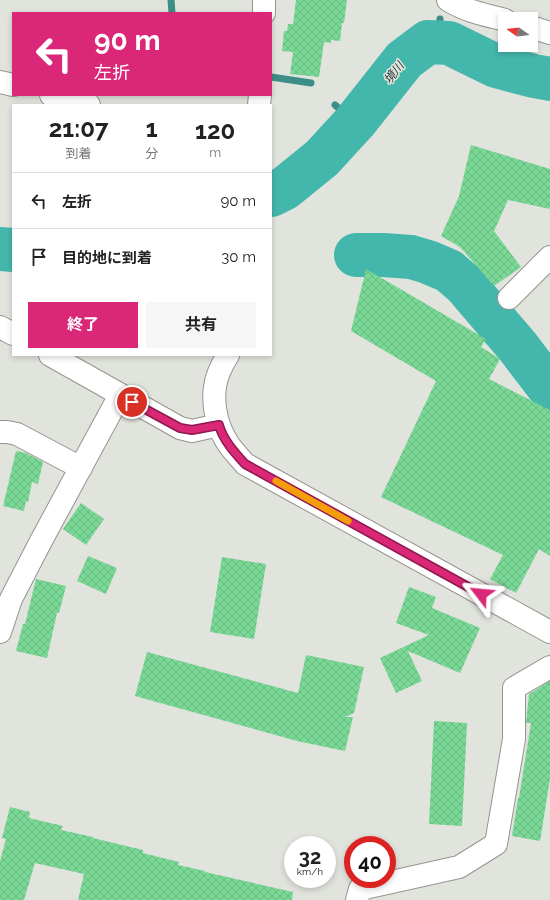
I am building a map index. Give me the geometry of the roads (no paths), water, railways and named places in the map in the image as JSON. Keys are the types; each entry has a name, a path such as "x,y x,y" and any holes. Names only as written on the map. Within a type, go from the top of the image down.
{"street":[{"path":"264,0 264,12"},
{"path":"448,0 454,4 498,18"},
{"path":"538,29 550,33"},
{"path":"0,82 12,85"},
{"path":"55,96 85,104"},
{"path":"509,298 550,257"},
{"path":"0,327 12,333"},
{"path":"52,356 180,428 192,430 219,425"},
{"path":"228,356 215,385 215,414 220,430 230,446 245,464 550,632"},
{"path":"0,632 11,599 120,395"},
{"path":"0,432 17,434 81,468"},
{"path":"357,900 360,889 459,867 496,844 514,739 514,688 550,667"}],"waterway":[{"path":"171,0 172,12"},
{"path":"437,43 440,19"},
{"name":"境川","path":"272,194 285,188 322,158 355,122 404,60 428,42 449,43 496,66 550,79"},
{"path":"272,77 311,83"},
{"path":"335,105 355,122"},
{"name":"境川","path":"0,249 12,250"},
{"name":"境川","path":"356,255 411,257 449,271 465,285 518,347 550,388"}]}
